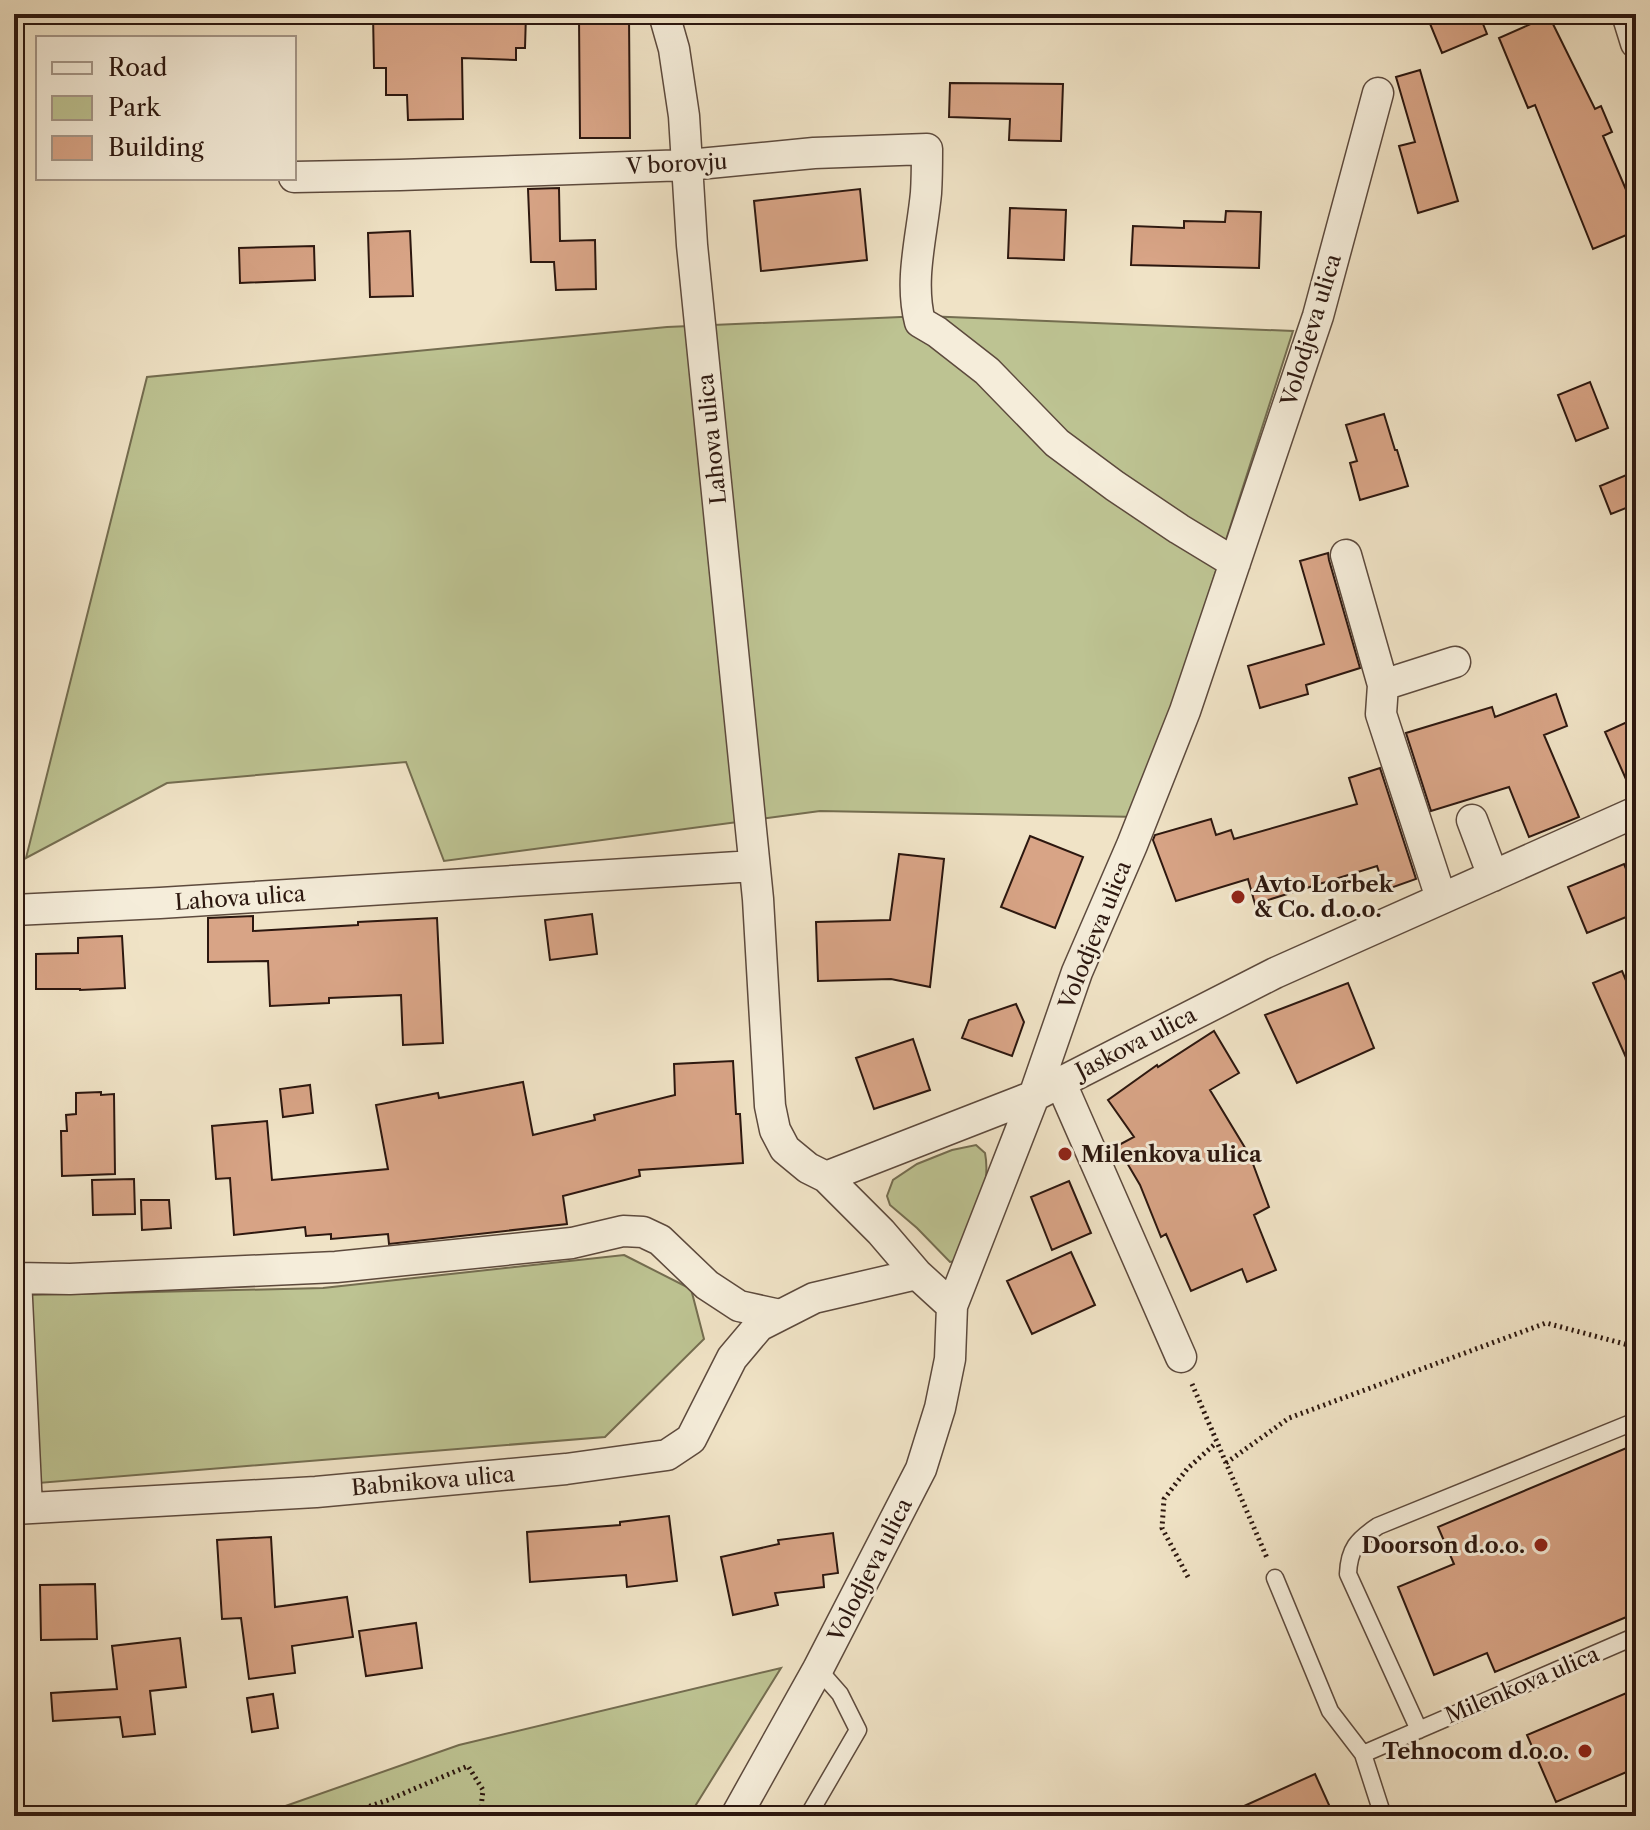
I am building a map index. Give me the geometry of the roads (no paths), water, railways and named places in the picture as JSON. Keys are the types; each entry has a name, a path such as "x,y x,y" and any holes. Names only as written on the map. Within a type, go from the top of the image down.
{"street":[{"name":"Lahova ulica","path":"664,14 674,49 684,116 692,245 758,899 770,1106 775,1130 785,1149 808,1168 826,1177"},
{"path":"1627,14 1636,43"},
{"name":"Volodjeva ulica","path":"736,1816 818,1669 921,1469 943,1396 950,1359 952,1306 1034,1096 1077,972 1185,711 1318,316 1378,93"},
{"name":"V borovju","path":"296,177 688,165 814,153 927,149 926,190 915,282 920,322 987,371 1057,443 1115,486 1235,563"},
{"path":"1346,555 1383,685 1381,714 1441,898"},
{"path":"1383,685 1455,662"},
{"path":"1472,820 1493,876"},
{"name":"Jaskova ulica","path":"826,1177 1034,1096 1275,973 1441,898 1634,820"},
{"name":"Lahova ulica","path":"14,910 754,866"},
{"path":"1060,1081 1181,1357"},
{"path":"826,1177 881,1232 917,1274 952,1306"},
{"path":"20,1509 15,1277 70,1279 336,1267 572,1243 623,1231 643,1232 660,1240 707,1285 739,1306 780,1315"},
{"name":"Babnikova ulica","path":"20,1509 316,1492 566,1469 667,1455 691,1439 732,1358 759,1326 814,1298 917,1274"}],"lane":[{"path":"1419,1730 1348,1574 1348,1558 1360,1538 1378,1526 1636,1421"},
{"path":"1275,1578 1330,1711 1363,1754 1383,1816"},
{"name":"Milenkova ulica","path":"1363,1754 1636,1636"},
{"path":"808,1816 858,1730 840,1694 818,1669"}],"place":[{"name":"Avto Lorbek & Co. d.o.o.","path":"1238,897"},
{"name":"Milenkova ulica","path":"1065,1154"},
{"name":"Doorson d.o.o.","path":"1541,1545"},
{"name":"Tehnocom d.o.o.","path":"1585,1751"}]}
